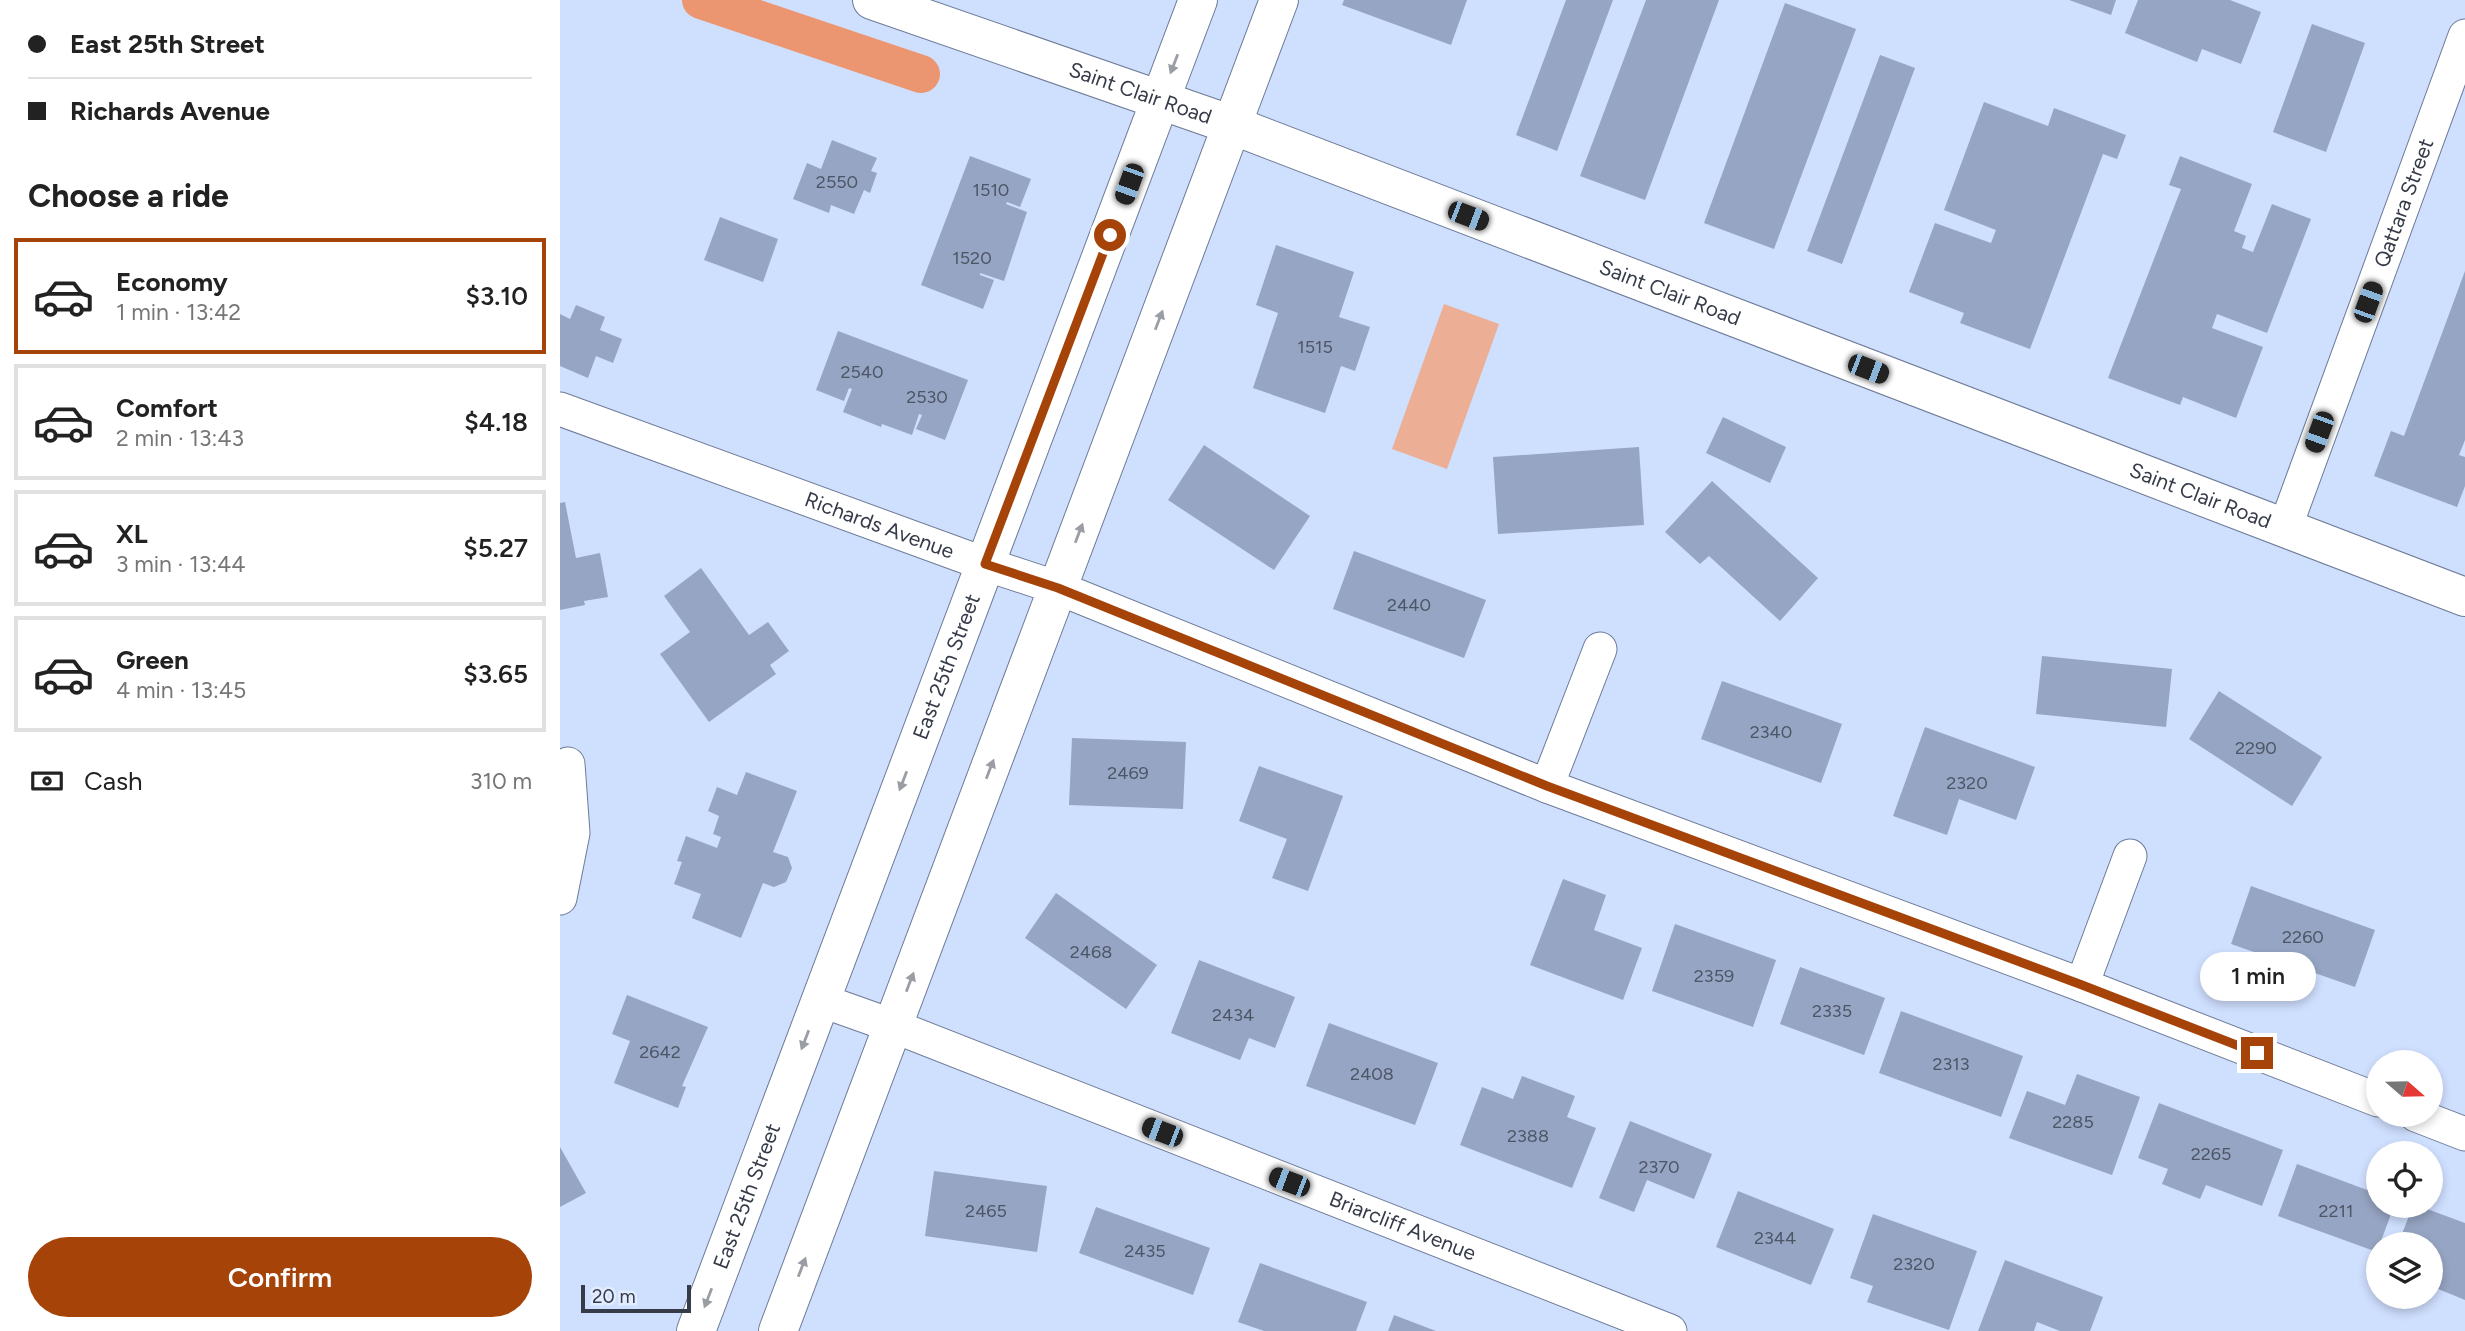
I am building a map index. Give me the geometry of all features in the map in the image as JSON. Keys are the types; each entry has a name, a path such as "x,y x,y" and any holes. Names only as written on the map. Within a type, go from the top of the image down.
{"street":[{"name":"Saint Clair Road","path":"873,0 1232,125 2465,597"},
{"name":"East 25th Street","path":"696,1331 1198,0"},
{"path":"778,1331 1279,0"},
{"name":"Qattara Street","path":"2285,528 2465,36"},
{"name":"Richards Avenue","path":"560,409 985,564 1058,588 1547,786 2082,985 2366,1095"},
{"path":"1547,786 1600,649"},
{"path":"560,898 573,834 568,764"},
{"path":"2082,985 2130,856"},
{"name":"Briarcliff Avenue","path":"820,1000 893,1026 1670,1331"},
{"path":"2443,1125 2465,1134"}],"shaded area":[{"path":"1444,304 1499,324 1447,469 1392,449"}],"building":[{"path":"1344,0 1467,0 1451,45 1342,5"},
{"path":"1566,0 1613,0 1557,151 1516,135"},
{"path":"1646,0 1719,0 1645,200 1580,176"},
{"path":"2069,0 2116,0 2111,15"},
{"path":"2138,0 2230,0 2261,12 2241,64 2202,49 2197,62 2125,33"},
{"path":"1785,3 1856,29 1774,249 1704,223"},
{"path":"2312,24 2365,43 2326,152 2273,132"},
{"path":"1880,55 1915,68 1842,264 1807,251"},
{"path":"1984,102 2048,126 2054,108 2126,135 2117,159 2103,154 2030,349 1960,323 1964,313 1909,292 1935,223 1991,243 1996,230 1944,210"},
{"path":"832,140 877,158 871,171 877,173 870,193 864,190 854,214 831,205 829,213 793,199 807,163 821,169"},
{"path":"970,156 1031,179 1020,207 1007,202 1006,204 1027,212 1004,281 980,273 994,280 983,309 921,285"},
{"path":"2180,156 2252,184 2234,231 2246,236 2242,248 2253,252 2272,204 2311,219 2267,333 2217,314 2212,328 2263,347 2236,418 2183,397 2180,405 2108,378 2181,189 2169,185"},
{"path":"720,217 778,239 763,282 704,260"},
{"path":"1276,245 1354,272 1339,317 1370,327 1355,371 1341,366 1325,413 1253,388 1278,313 1256,305"},
{"path":"2465,271 2465,440 2459,455 2465,457 2465,486 2457,507 2374,476 2391,431 2404,436"},
{"path":"576,305 605,317 600,330 622,339 613,363 596,356 588,378 560,366 560,314 570,319"},
{"path":"838,331 968,380 945,440 916,429 922,415 919,414 912,435 882,424 881,427 843,412 852,389 849,388 844,401 816,390"},
{"path":"1723,417 1786,447 1770,483 1706,453"},
{"path":"1204,445 1310,516 1274,570 1168,500"},
{"path":"1639,447 1644,525 1498,534 1493,457"},
{"path":"1712,481 1818,578 1780,621 1709,556 1700,564 1665,532"},
{"path":"565,502 576,558 600,553 608,597 584,601 585,605 560,610 560,503"},
{"path":"1354,551 1486,600 1464,658 1333,609"},
{"path":"701,568 749,635 768,622 789,651 770,665 776,674 709,722 660,654 690,632 664,596"},
{"path":"2042,656 2172,669 2166,727 2036,714"},
{"path":"1722,681 1842,724 1821,783 1701,739"},
{"path":"2219,691 2322,757 2292,806 2189,739"},
{"path":"1925,727 2035,767 2016,820 1959,799 1947,835 1893,816"},
{"path":"1072,738 1186,742 1183,809 1069,805"},
{"path":"1259,766 1343,796 1308,891 1272,878 1287,839 1239,821"},
{"path":"746,772 797,791 773,852 788,857 792,868 786,882 774,887 763,883 741,938 692,918 701,894 674,884 682,862 677,861 686,836 717,848 721,837 713,834 719,816 708,811 717,787 737,795"},
{"path":"1563,879 1606,895 1594,930 1642,948 1623,1000 1530,965"},
{"path":"2251,886 2375,930 2355,987 2231,944"},
{"path":"1056,893 1157,965 1126,1009 1025,938"},
{"path":"1675,924 1776,960 1753,1027 1652,991"},
{"path":"1199,960 1295,997 1275,1048 1249,1038 1240,1060 1171,1033"},
{"path":"1800,967 1885,998 1864,1055 1780,1024"},
{"path":"627,995 708,1027 682,1086 686,1087 678,1108 614,1083 630,1041 612,1034"},
{"path":"1901,1011 2023,1056 2001,1117 1879,1073"},
{"path":"1329,1023 1438,1063 1415,1125 1306,1086"},
{"path":"2077,1074 2140,1097 2112,1175 2009,1138 2027,1091 2065,1105"},
{"path":"1522,1076 1575,1096 1567,1117 1596,1128 1572,1188 1460,1145 1482,1087 1513,1099"},
{"path":"2159,1103 2283,1150 2262,1206 2206,1185 2200,1199 2162,1184 2168,1169 2138,1158"},
{"path":"1630,1121 1712,1154 1694,1199 1647,1180 1634,1212 1599,1198"},
{"path":"560,1147 586,1193 560,1207"},
{"path":"2297,1164 2366,1190 2366,1218 2390,1218 2384,1232 2366,1232 2366,1248 2278,1216"},
{"path":"934,1171 1047,1186 1037,1252 925,1236"},
{"path":"1738,1191 1834,1229 1811,1285 1716,1247"},
{"path":"1096,1207 1210,1248 1193,1295 1079,1253"},
{"path":"1873,1214 1977,1251 1949,1330 1867,1302 1873,1286 1850,1278"},
{"path":"2443,1215 2465,1223 2465,1300 2443,1291 2443,1232 2403,1232 2408,1218 2443,1218"},
{"path":"2005,1260 2103,1297 2090,1331 2060,1331 2037,1322 2034,1331 1978,1331"},
{"path":"1260,1263 1367,1302 1356,1331 1264,1331 1238,1322"},
{"path":"1394,1315 1436,1331 1388,1331"}],"waterway":[{"path":"701,0 921,74"}],"route":[{"path":"1110,235 985,564 1058,588 1547,786 2257,1053"}]}
